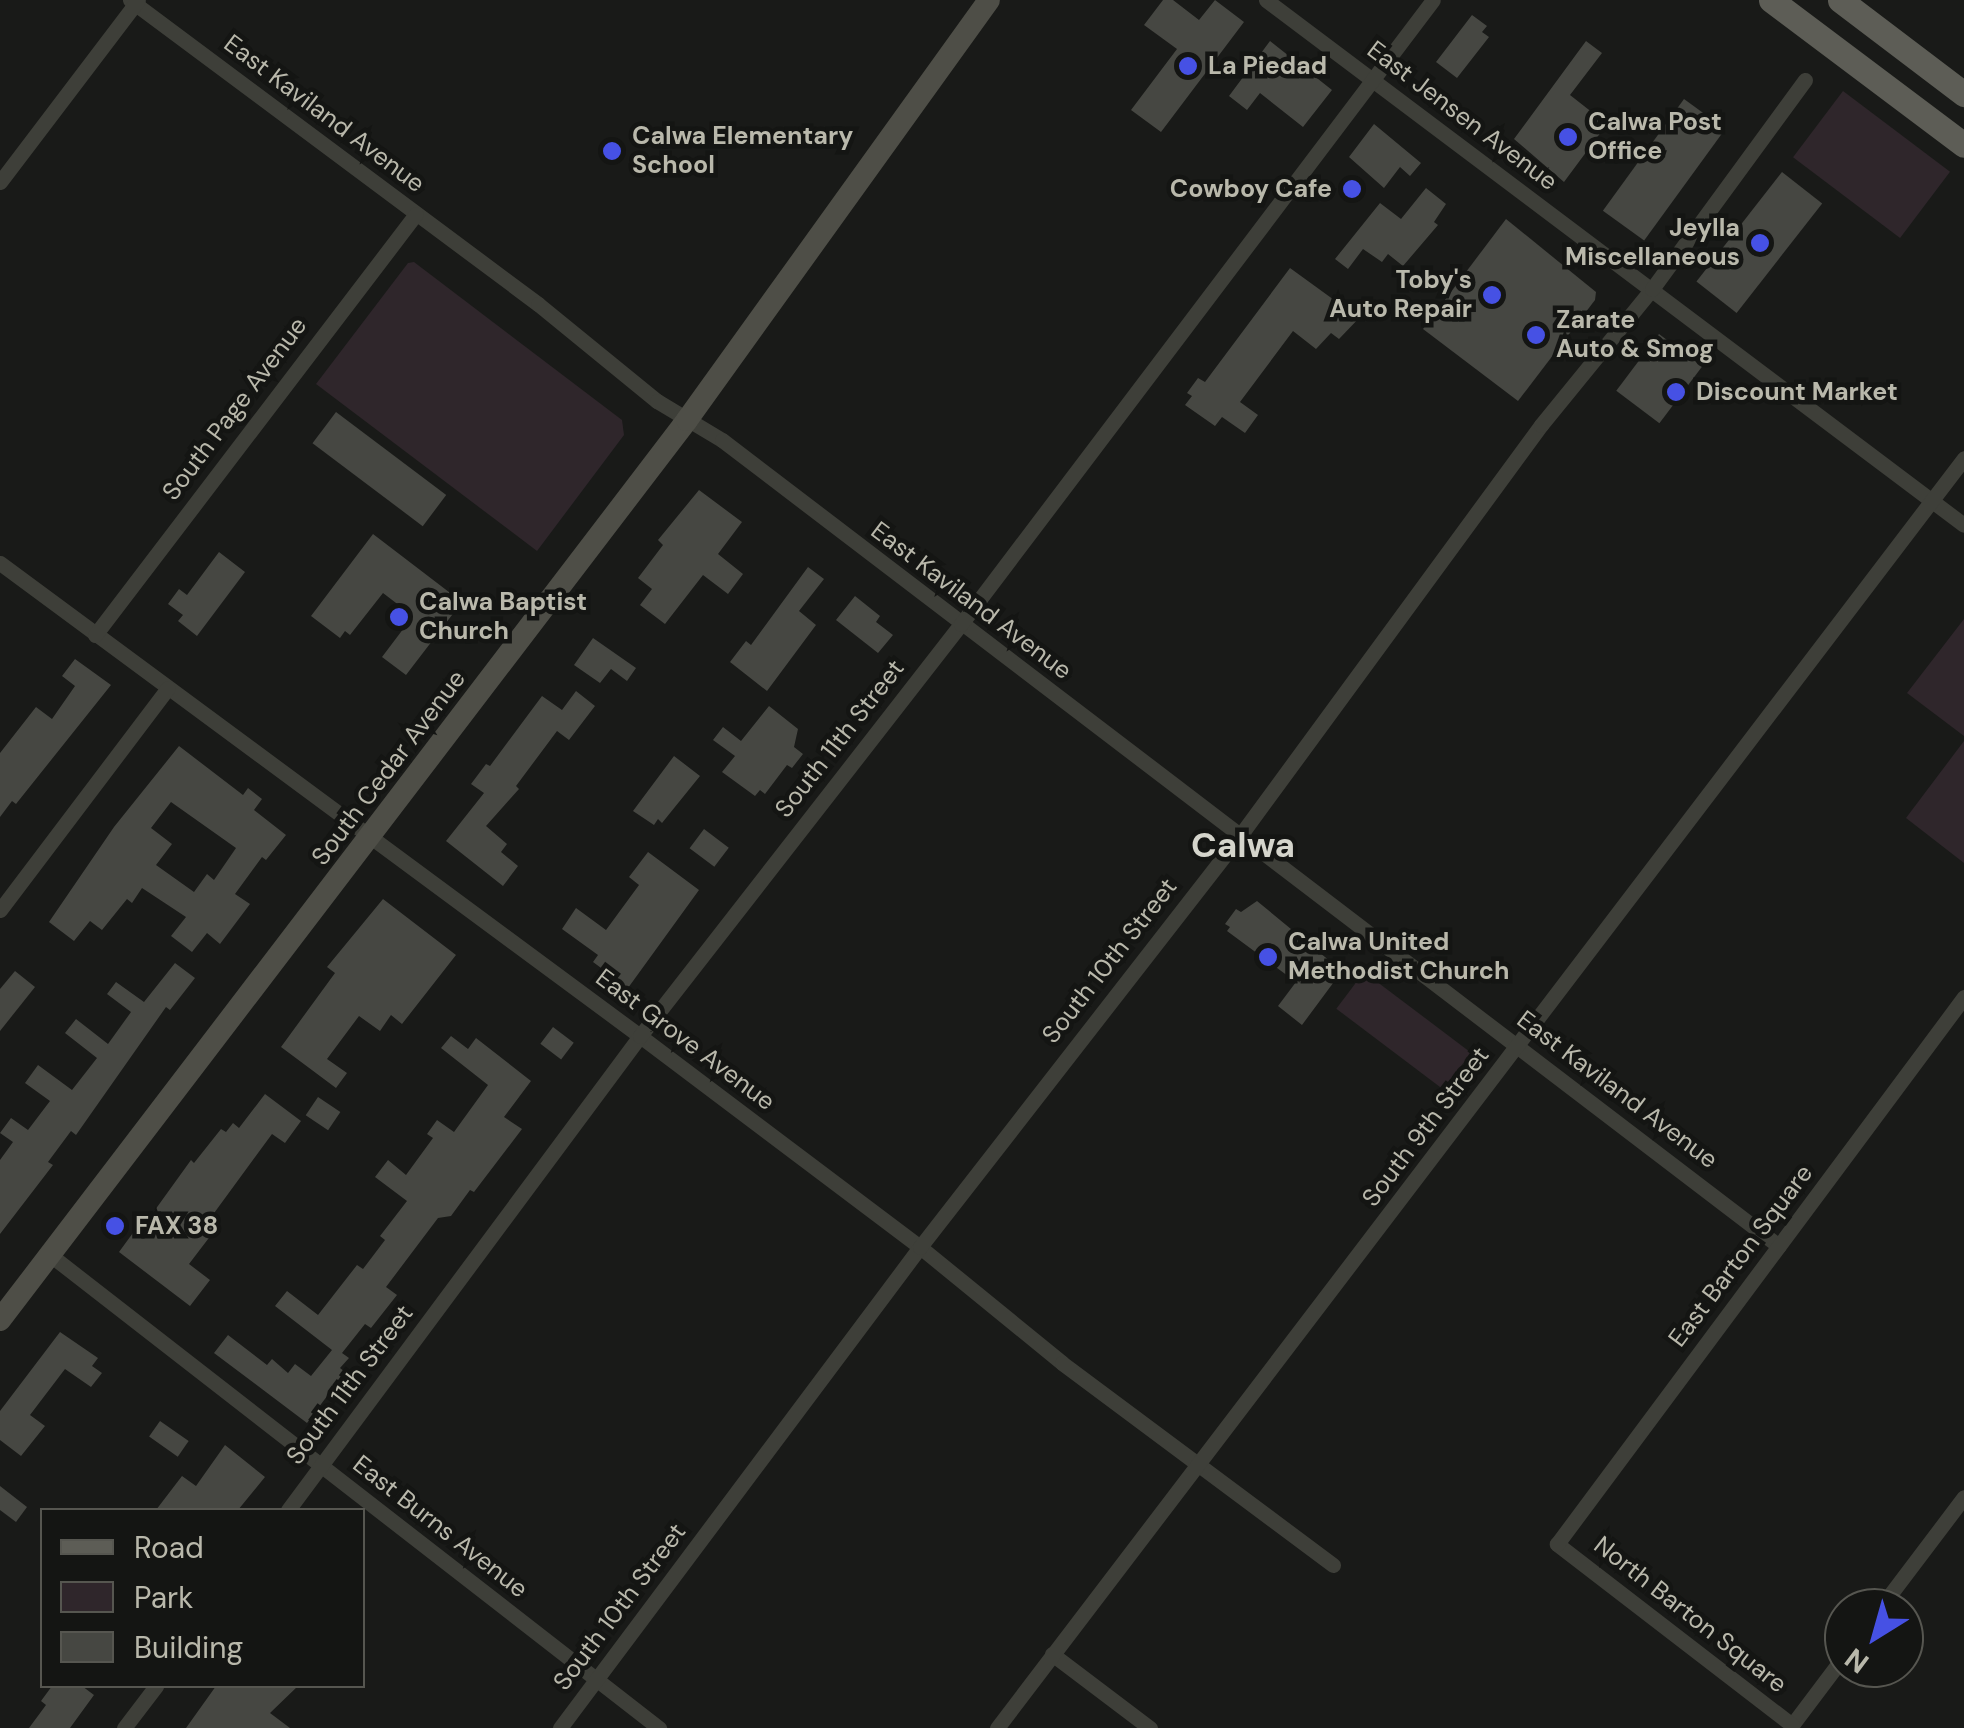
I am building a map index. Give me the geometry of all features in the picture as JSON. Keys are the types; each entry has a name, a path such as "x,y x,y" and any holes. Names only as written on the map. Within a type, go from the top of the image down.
{"main road":[{"name":"South Cedar Avenue","path":"0,1320 687,420 989,0"},
{"path":"1771,0 1964,145"},
{"path":"1840,0 1964,94"}],"street":[{"name":"East Jensen Avenue","path":"1266,0 1964,525"},
{"name":"South 11th Street","path":"290,1508 640,1036 960,624 1433,0"},
{"name":"East Kaviland Avenue","path":"134,1 687,420 722,440 1779,1246"},
{"path":"0,182 134,1"},
{"name":"South 10th Street","path":"560,1728 920,1247 1239,837 1541,425 1652,289 1805,80"},
{"name":"South Page Avenue","path":"95,634 416,214"},
{"name":"South 9th Street","path":"997,1728 1964,458"},
{"name":"East Grove Avenue","path":"0,563 640,1036 1334,1565"},
{"path":"0,910 168,688"},
{"name":"East Barton Square","path":"1557,1544 1964,997"},
{"name":"East Burns Avenue","path":"48,1254 659,1728"},
{"path":"1895,1588 1964,1498"},
{"name":"North Barton Square","path":"1557,1544 1792,1725 1824,1683"},
{"path":"1052,1654 1150,1728"},
{"path":"124,1728 154,1688"}],"green space":[{"path":"1843,91 1950,172 1900,238 1793,157"},
{"path":"414,262 622,420 624,435 537,551 316,384 408,263"},
{"path":"1964,619 1964,736 1907,693"},
{"path":"1964,741 1964,863 1906,818"},
{"path":"1364,972 1471,1053 1443,1089 1336,1009"}],"building":[{"name":"La Piedad","path":"1163,0 1173,0 1199,20 1215,0 1244,22 1161,132 1131,110 1177,49 1144,25"},
{"path":"1472,15 1487,26 1482,32 1489,37 1457,78 1436,62"},
{"path":"1270,41 1332,90 1303,127 1260,93 1247,110 1229,96"},
{"path":"1586,41 1602,53 1570,95 1607,124 1564,182 1514,139"},
{"path":"1684,99 1725,129 1644,241 1603,211"},
{"path":"1374,124 1421,163 1410,176 1400,167 1384,188 1349,157"},
{"name":"Jeylla Miscellaneous","path":"1782,172 1822,203 1737,313 1696,282"},
{"path":"1426,188 1446,204 1434,222 1438,225 1403,266 1388,254 1382,262 1363,249 1348,269 1335,259 1380,203 1401,219"},
{"path":"1506,219 1596,292 1595,300 1518,401 1423,329"},
{"path":"1290,268 1341,305 1344,300 1363,314 1339,339 1331,333 1316,349 1293,331 1240,402 1258,415 1245,433 1222,417 1215,426 1185,405 1192,396 1187,393 1198,378 1205,382"},
{"path":"1659,334 1702,366 1659,423 1616,391"},
{"path":"336,412 446,495 423,526 313,443"},
{"path":"699,490 742,522 718,554 743,574 728,594 703,575 665,624 640,605 652,589 638,578 663,545 658,540"},
{"path":"373,534 462,602 406,675 382,657 413,616 383,593 350,635 345,631 340,638 311,616"},
{"path":"219,552 245,572 197,636 178,621 183,615 168,604 179,589 187,595"},
{"path":"808,567 824,579 799,611 816,625 767,691 730,662 746,641 751,645"},
{"path":"855,596 880,616 876,622 893,635 878,653 836,620"},
{"path":"593,638 636,668 627,681 611,669 600,683 574,665"},
{"path":"75,659 111,685 16,804 12,801 0,817 0,753 36,707 52,719 75,686 62,676"},
{"path":"576,691 595,706 569,740 557,731 516,786 519,789 486,826 507,844 501,852 518,866 503,886 446,841 484,793 471,784 486,764 490,766 542,696 562,710"},
{"path":"769,706 798,729 794,747 803,754 792,768 787,765 765,794 760,790 755,796 722,772 735,756 713,740 723,727 741,741"},
{"path":"179,746 243,795 248,788 262,799 254,810 286,835 266,860 262,857 235,894 250,904 220,944 207,933 192,952 171,936 186,917 142,888 132,903 127,899 102,930 90,921 74,941 49,922 114,827","holes":["171,802 236,848 214,880 207,874 194,892 156,865 172,844 151,828"]},
{"path":"674,756 700,776 662,823 658,819 654,825 633,811"},
{"path":"704,829 729,848 714,867 690,848"},
{"path":"648,852 699,890 628,988 593,962 598,955 562,929 576,908 606,930 639,885 629,877"},
{"path":"383,899 456,955 402,1024 391,1015 380,1031 359,1016 327,1059 347,1073 336,1088 281,1047 335,973 327,967"},
{"path":"1257,901 1342,971 1302,1025 1278,1006 1296,982 1227,931 1230,927 1225,924 1236,909 1241,912"},
{"path":"175,963 195,978 170,1010 166,1007 76,1135 71,1131 48,1162 53,1165 0,1234 0,1160 13,1142 0,1133 11,1118 28,1130 50,1101 25,1083 38,1065 72,1090 97,1058 65,1033 76,1019 108,1044 131,1012 107,994 116,982 144,1002"},
{"path":"15,971 35,987 0,1031 0,989"},
{"path":"553,1027 574,1043 561,1059 540,1044"},
{"path":"451,1036 468,1049 476,1038 531,1081 504,1117 522,1129 474,1192 470,1190 451,1216 438,1218 386,1287 397,1295 371,1328 365,1324 342,1353 349,1358 340,1368 345,1372 307,1423 214,1353 228,1335 267,1365 272,1359 288,1373 295,1364 311,1376 332,1350 275,1306 287,1291 318,1315 357,1265 363,1269 385,1240 380,1236 407,1201 375,1177 388,1160 406,1175 433,1138 427,1134 437,1120 454,1132 488,1085 441,1048"},
{"path":"265,1094 301,1121 285,1143 272,1134 209,1220 218,1226 189,1264 210,1280 190,1306 119,1252 138,1226 142,1228 191,1160 194,1163 221,1129 226,1132 233,1123 239,1128"},
{"path":"318,1097 340,1112 328,1130 306,1115"},
{"path":"60,1332 98,1358 92,1366 102,1373 91,1387 65,1369 30,1415 45,1426 21,1456 0,1440 0,1411"},
{"path":"160,1421 189,1441 178,1457 149,1437"},
{"path":"225,1445 265,1477 240,1508 158,1508 182,1476 196,1486"},
{"path":"0,1486 27,1507 16,1522 0,1510"},
{"path":"51,1688 85,1688 94,1695 70,1728 29,1728 46,1705 41,1701"},
{"path":"215,1688 296,1688 270,1713 290,1728 186,1728"}],"place":[{"name":"La Piedad","path":"1188,66"},
{"name":"Calwa Post Office","path":"1568,137"},
{"name":"Calwa Elementary School","path":"612,151"},
{"name":"Cowboy Cafe","path":"1352,189"},
{"name":"Jeylla Miscellaneous","path":"1760,243"},
{"name":"Toby's Auto Repair","path":"1492,295"},
{"name":"Zarate Auto & Smog","path":"1536,335"},
{"name":"Discount Market","path":"1676,392"},
{"name":"Calwa Baptist Church","path":"399,617"},
{"name":"Calwa United Methodist Church","path":"1268,957"},
{"name":"FAX 38","path":"115,1226"}],"district":[{"name":"Calwa","path":"1243,845"}]}
